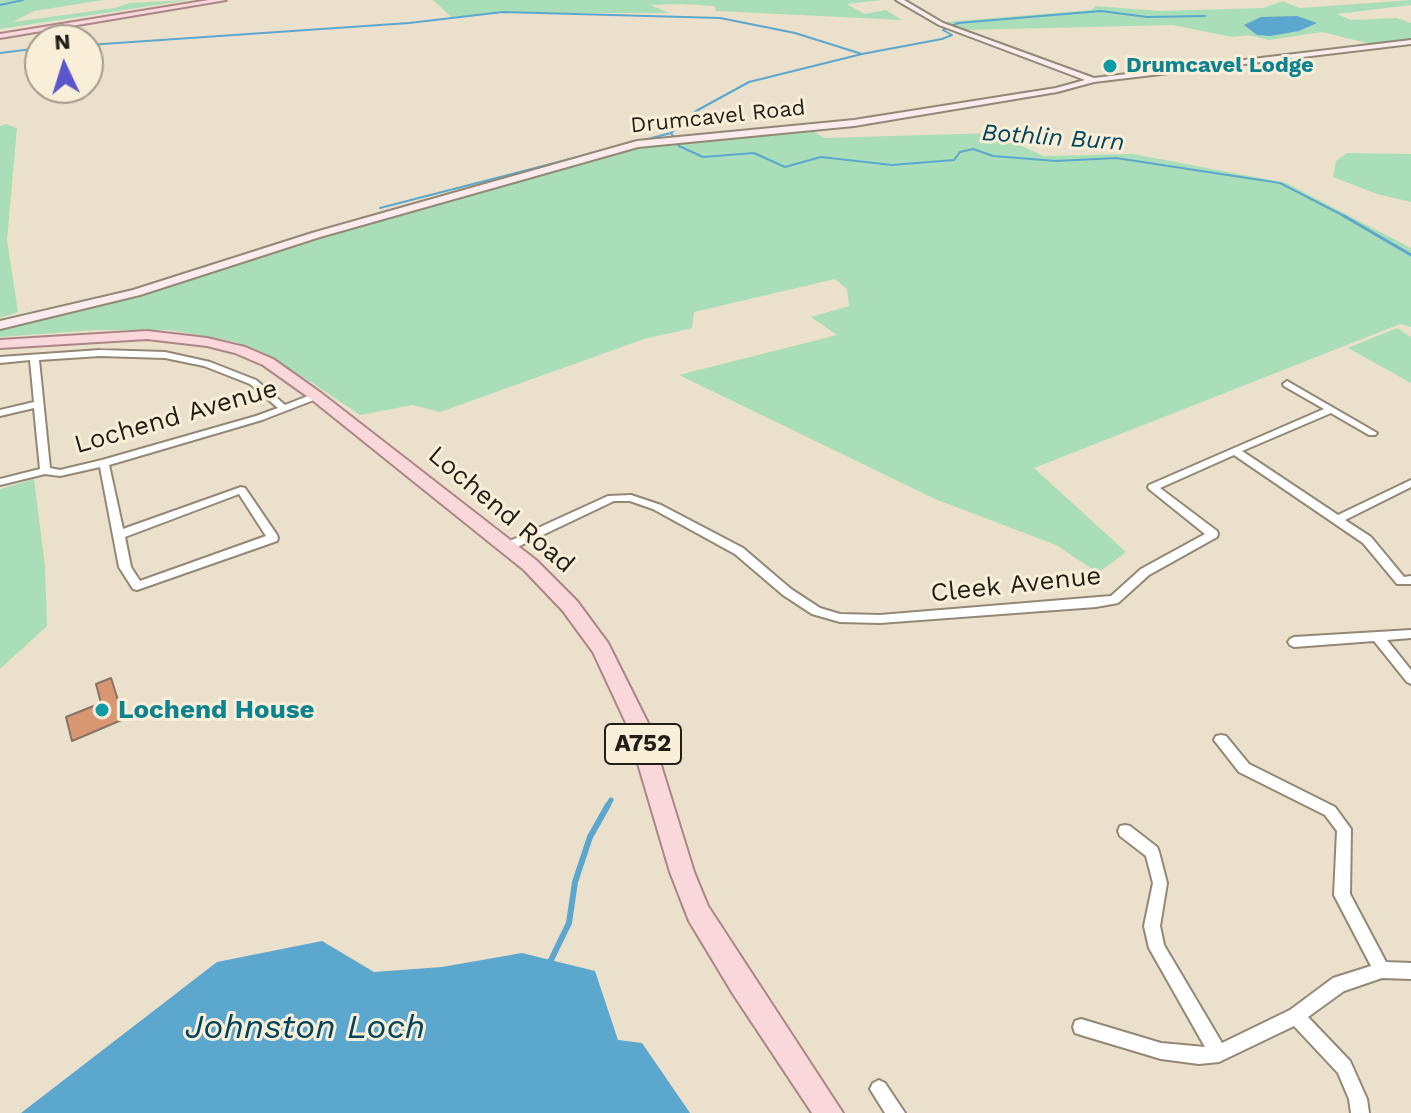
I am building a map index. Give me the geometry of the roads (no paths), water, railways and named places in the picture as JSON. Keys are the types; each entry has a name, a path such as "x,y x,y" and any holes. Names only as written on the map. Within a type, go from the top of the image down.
{"main road":[{"path":"0,35 207,0"},
{"path":"0,35 222,0"},
{"name":"Lochend Road","path":"0,344 147,335 207,342 240,350 268,362 316,396 507,547 570,606 601,648 637,723 682,872 698,913 742,985 829,1113"}],"street":[{"path":"899,0 941,24 1093,80"},
{"name":"Drumcavel Road","path":"0,325 136,293 316,235 637,144 854,123 1057,90 1093,80 1411,42"},
{"path":"0,360 128,352 165,355 207,364 253,382 285,409"},
{"path":"34,357 45,471"},
{"path":"1287,384 1372,433"},
{"name":"Lochend Avenue","path":"0,482 45,471 60,473 104,463 285,409 316,396"},
{"path":"0,413 38,404"},
{"path":"1235,451 1330,410"},
{"path":"1235,451 1367,540 1401,581 1411,580"},
{"name":"Cleek Avenue","path":"507,547 612,498 631,498 657,507 739,551 787,592 816,611 840,618 894,618 1096,603 1114,600 1145,572 1213,534 1153,487 1235,451"},
{"path":"104,463 125,567 137,586 273,538 241,490 119,535"},
{"path":"1339,519 1411,483"},
{"path":"1294,642 1411,634"},
{"path":"1377,636 1411,679"},
{"path":"1221,740 1244,768 1330,811 1344,829 1342,895 1382,970"},
{"path":"1125,831 1152,852 1160,883 1152,926 1157,948 1219,1054"},
{"path":"1081,1027 1161,1051 1199,1056 1219,1054 1296,1016 1339,984 1382,970 1411,971"},
{"path":"1296,1016 1344,1067 1358,1099 1360,1113"},
{"path":"879,1089 896,1113"}],"water":[{"path":"1297,16 1317,23 1299,31 1270,36 1257,35 1244,25 1261,17"},
{"name":"Johnston Loch","path":"322,941 374,972 442,967 522,953 595,971 618,1040 642,1043 690,1113 21,1113 217,962"}],"waterway":[{"name":"Bothlin Burn","path":"0,5 23,0"},
{"path":"862,54 942,39 952,35 943,30 958,23 1101,11 1147,17 1205,16"},
{"name":"Bothlin Burn","path":"104,44 409,23 503,12 720,18 795,33 862,54"},
{"name":"Bothlin Burn","path":"0,53 24,50"},
{"name":"Bothlin Burn","path":"671,133 696,111 749,82 862,54"},
{"path":"380,208 671,133"},
{"name":"Bothlin Burn","path":"671,133 679,146 703,157 754,153 785,167 821,157 892,165 954,160 960,152 973,149 993,156 1056,161 1116,158 1280,183 1348,218"},
{"name":"Bothlin Burn","path":"1344,216 1411,255"},
{"path":"607,807 611,800"},
{"path":"551,960 569,923 575,882 590,837 608,805"}],"place":[{"name":"Drumcavel Lodge","path":"1110,66"},
{"name":"Lochend House","path":"102,710"}]}
